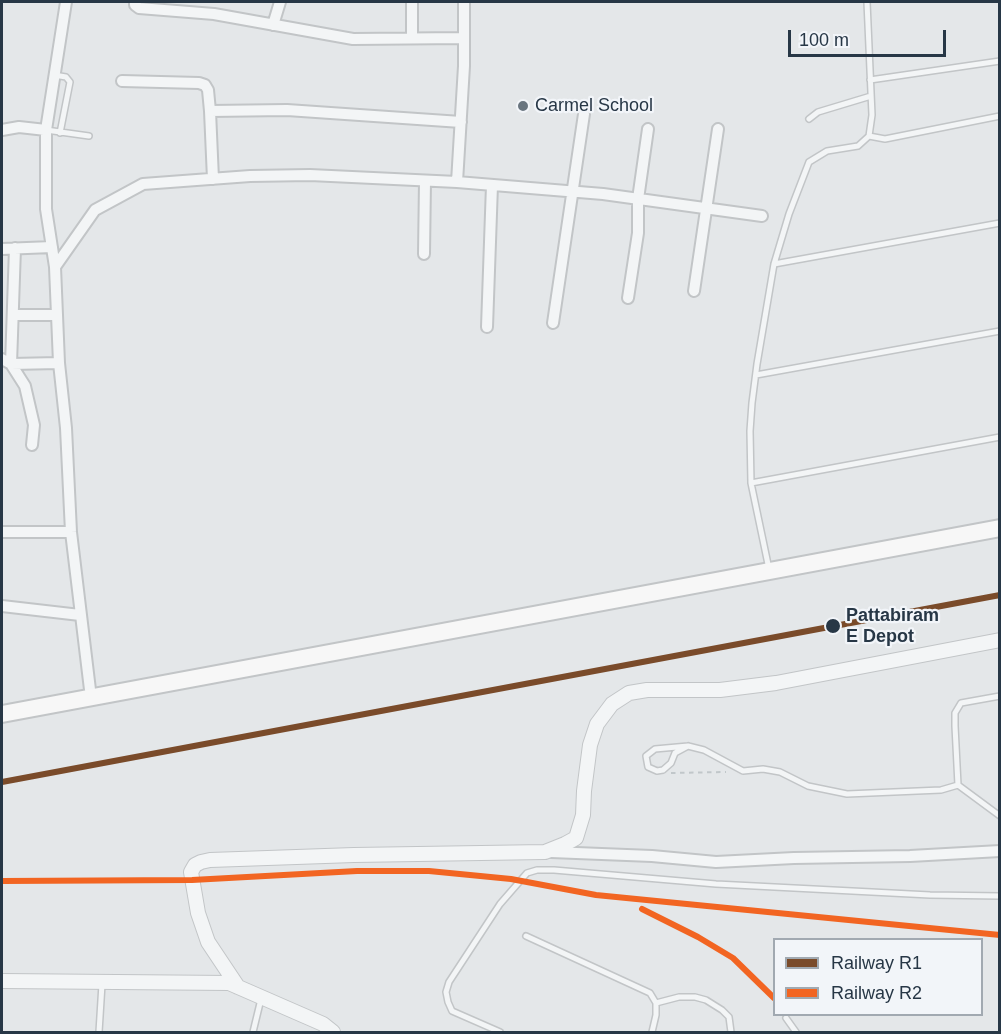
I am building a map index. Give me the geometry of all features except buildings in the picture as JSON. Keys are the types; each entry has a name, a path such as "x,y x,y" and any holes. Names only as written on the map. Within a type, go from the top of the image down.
{"main road":[{"path":"2,714 999,528"}],"street":[{"path":"66,2 46,130 46,209 55,267 56,315 66,428 71,532 91,698"},
{"path":"135,2 135,5 140,8 213,14 353,39 464,38"},
{"path":"273,25 280,2"},
{"path":"412,2 412,38"},
{"path":"458,182 464,2"},
{"path":"122,81 205,85 208,90 210,111 213,179"},
{"path":"210,111 287,110 461,122"},
{"path":"553,322 584,114"},
{"path":"2,130 19,127 46,130"},
{"path":"627,298 638,233 638,199 648,129"},
{"path":"694,291 718,129"},
{"path":"55,267 95,210 143,184 310,175 458,182 638,199 762,216"},
{"path":"424,254 425,181"},
{"path":"487,327 492,185"},
{"path":"2,249 52,247"},
{"path":"15,249 13,315 6,362 25,386 34,425 32,445"},
{"path":"13,315 56,315"},
{"path":"6,362 59,363"},
{"path":"2,532 71,532"},
{"path":"2,606 80,615"},
{"path":"545,852 576,838 583,815 588,756 593,734 597,724 612,704 629,693 647,690 720,690 776,683 999,640"},
{"path":"238,987 208,942 198,913 191,872 195,865 201,862 342,856 545,852 652,856 716,862 999,851"},
{"path":"2,981 229,983 322,1024 333,1032"}],"lane":[{"path":"770,570 751,483 751,412 774,264 789,214 809,162 827,151 858,146 869,136 872,115 867,2"},
{"path":"870,80 999,61"},
{"path":"54,75 66,77 70,82 60,133"},
{"path":"809,119 818,112 871,96"},
{"path":"869,136 885,139 999,116"},
{"path":"46,130 89,136"},
{"path":"774,264 999,223"},
{"path":"756,375 999,331"},
{"path":"751,483 999,437"},
{"path":"958,786 955,713 961,704 999,696"},
{"path":"688,746 675,753 667,767 657,771 648,767 646,756 655,749 688,746 705,750 743,771 780,772 808,786 847,794 941,790 958,786 999,816"},
{"path":"500,1032 453,1011 446,992 449,982 500,904 527,873 537,870 716,884 930,895 999,896"},
{"path":"526,936 650,993 656,1003 657,1015 652,1032"},
{"path":"98,1032 103,982"},
{"path":"253,1032 261,997"},
{"path":"656,1003 679,997 706,1000 729,1017 731,1032"},
{"path":"786,1018 796,1032"}],"path":[{"path":"657,771 665,773 743,771"}],"rail line":[{"name":"R1","path":"2,782 1000,595"},
{"name":"R2","path":"2,881 192,880 357,871 429,871 511,879 596,895 1000,935"},
{"name":"R2","path":"642,909 698,937 733,958 773,997"}],"place":[{"name":"Carmel School","path":"523,106"},
{"name":"Pattabiram E Depot","path":"833,626"}]}
